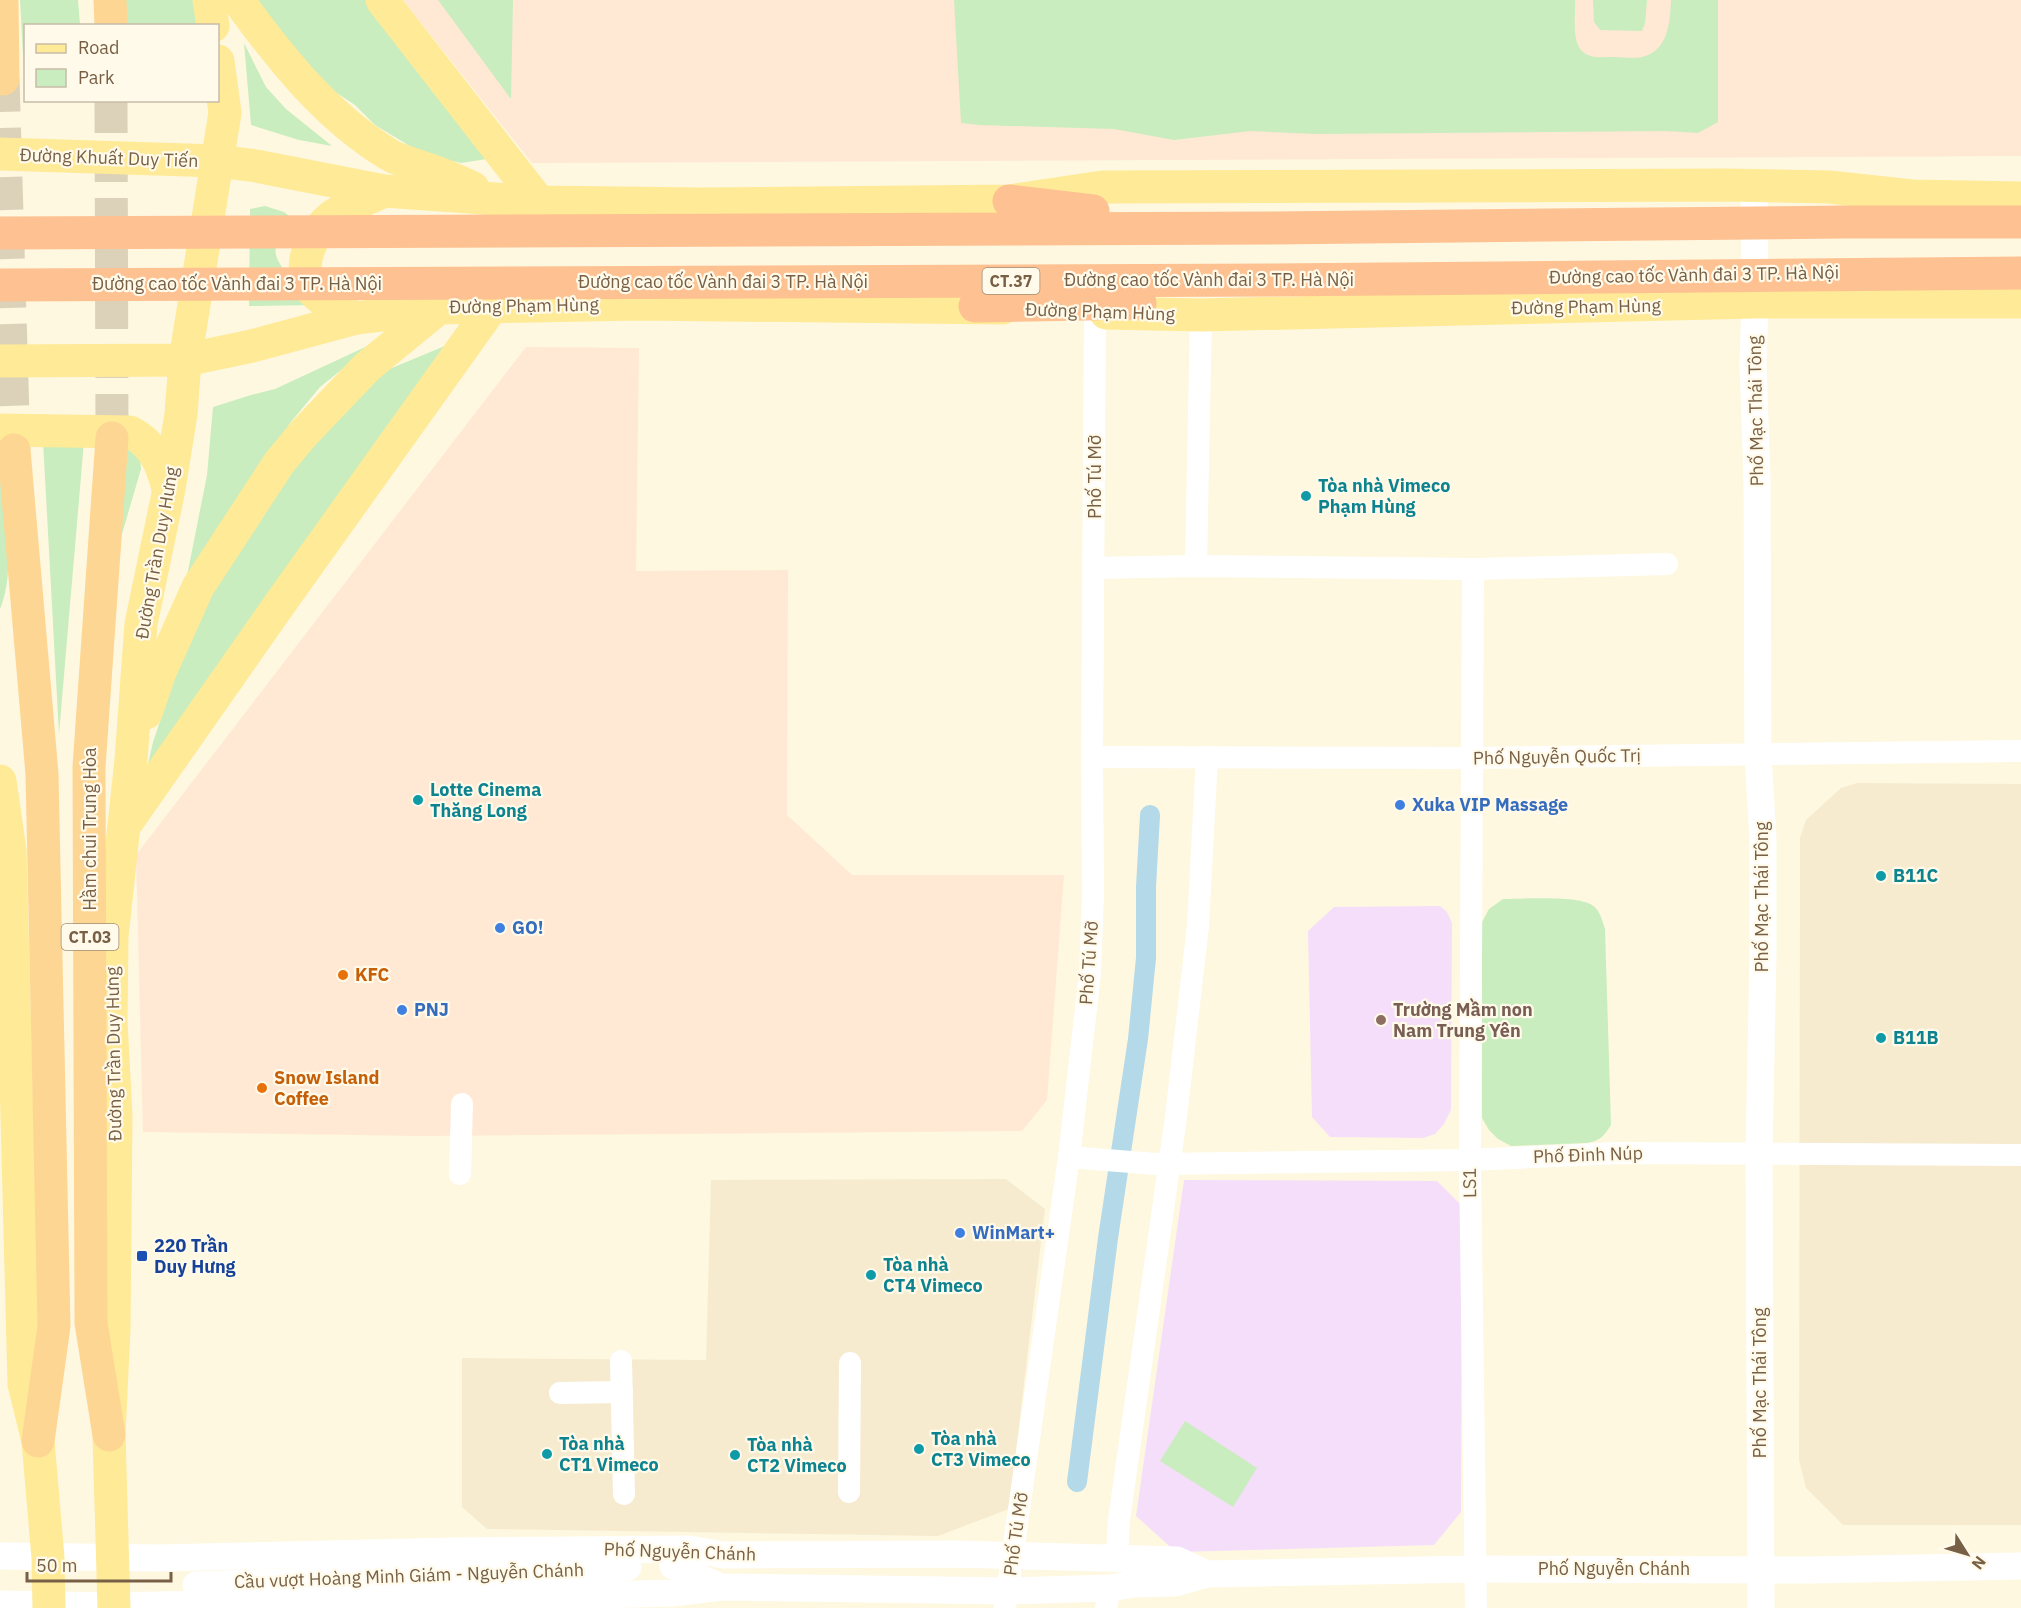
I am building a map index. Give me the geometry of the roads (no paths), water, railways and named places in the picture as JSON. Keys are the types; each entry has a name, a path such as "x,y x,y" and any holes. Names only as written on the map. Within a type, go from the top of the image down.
{"highway":[{"path":"2,0 3,79"},
{"path":"110,0 111,24"},
{"path":"1009,201 1104,213 1703,206 1842,210 2021,220"},
{"path":"0,233 1273,228 2021,220"},
{"name":"Đường cao tốc Vành đai 3 TP. Hà Nội","path":"0,285 1249,280 2021,273"},
{"path":"975,306 1365,297 2021,291"},
{"name":"Hầm chui Trung Hòa","path":"109,1435 91,1323 89,767 112,438"},
{"name":"CT.03","path":"7,440 42,785 54,1326 38,1441"}],"main road":[{"path":"209,0 213,24"},
{"path":"238,0 289,66 324,104 353,130 390,155 494,198"},
{"path":"382,0 538,202"},
{"name":"Đường Trần Duy Hưng","path":"114,1607 109,1435 114,1329 116,1128 111,1022 112,938 141,624 169,489 181,414 185,360 225,113 219,68"},
{"name":"Đường Khuất Duy Tiến","path":"0,154 218,161"},
{"path":"218,161 256,166 384,191 538,202 700,204 1009,201 1102,187 1754,186 1829,187 1912,196 2021,198"},
{"path":"356,318 312,291 307,280 305,260 318,230 334,214 384,191"},
{"name":"Đường Phạm Hùng","path":"185,360 252,346 356,318 439,308 638,304 975,306 1095,313 1201,315 1755,303 2021,302"},
{"path":"123,828 492,307"},
{"path":"130,760 160,672 198,587 279,464 303,434 367,367 439,308"},
{"path":"0,362 185,360"},
{"path":"7,440 130,432 153,448 162,466 169,489"},
{"path":"0,782 5,843 24,1384 38,1441 48,1558 48,1606"}],"street":[{"name":"Phố Mạc Thái Tông","path":"1754,186 1753,363 1757,480 1758,754 1763,863 1760,1154 1761,1608"},
{"name":"Phố Tú Mỡ","path":"1006,1600 1069,1157 1090,974 1093,894 1095,313"},
{"path":"1196,566 1201,315"},
{"path":"1094,568 1196,566 1473,569 1667,564"},
{"name":"LS1","path":"1473,569 1470,1160 1476,1608"},
{"name":"Phố Nguyễn Quốc Trị","path":"1092,757 1473,758 2021,751"},
{"path":"1116,1557 1163,1164 1198,926 1207,757"},
{"path":"460,1174 462,1104"},
{"name":"Phố Đinh Núp","path":"1069,1157 1163,1164 1470,1160 1619,1153 2021,1155"},
{"path":"621,1361 624,1494"},
{"path":"849,1491 850,1363"},
{"path":"560,1393 622,1392"},
{"name":"Phố Nguyễn Chánh","path":"0,1556 234,1557 440,1551 689,1549 724,1555 1116,1557 1177,1560 1207,1574"},
{"name":"Cầu vượt Hoàng Minh Giám - Nguyễn Chánh","path":"0,1586 173,1586 407,1578 674,1566 724,1555"},
{"path":"221,1602 209,1596 204,1589 204,1581 207,1573 234,1557"},
{"name":"Cầu vượt Hoàng Minh Giám - Nguyễn Chánh","path":"674,1566 721,1587"},
{"name":"Phố Nguyễn Chánh","path":"0,1605 114,1607 221,1602 673,1601 721,1587 1006,1600 1108,1598 1134,1584 1175,1583 1207,1574 1476,1569 1761,1570 2021,1566"}],"waterway":[{"path":"1077,1482 1108,1238 1138,1039 1146,958 1146,887 1150,815"}],"tunnel":[{"path":"3,79 14,450"},
{"path":"111,102 112,438"}],"place":[{"name":"Tòa nhà Vimeco Phạm Hùng","path":"1306,496"},
{"name":"Lotte Cinema Thăng Long","path":"418,800"},
{"name":"Xuka VIP Massage","path":"1400,805"},
{"name":"B11C","path":"1881,876"},
{"name":"GO!","path":"500,928"},
{"name":"KFC","path":"343,975"},
{"name":"PNJ","path":"402,1010"},
{"name":"Trường Mầm non Nam Trung Yên","path":"1381,1020"},
{"name":"B11B","path":"1881,1038"},
{"name":"Snow Island Coffee","path":"262,1088"},
{"name":"WinMart+","path":"960,1233"},
{"name":"220 Trần Duy Hưng","path":"142,1256"},
{"name":"Tòa nhà CT4 Vimeco","path":"871,1275"},
{"name":"Tòa nhà CT3 Vimeco","path":"919,1449"},
{"name":"Tòa nhà CT1 Vimeco","path":"547,1454"},
{"name":"Tòa nhà CT2 Vimeco","path":"735,1455"}]}
